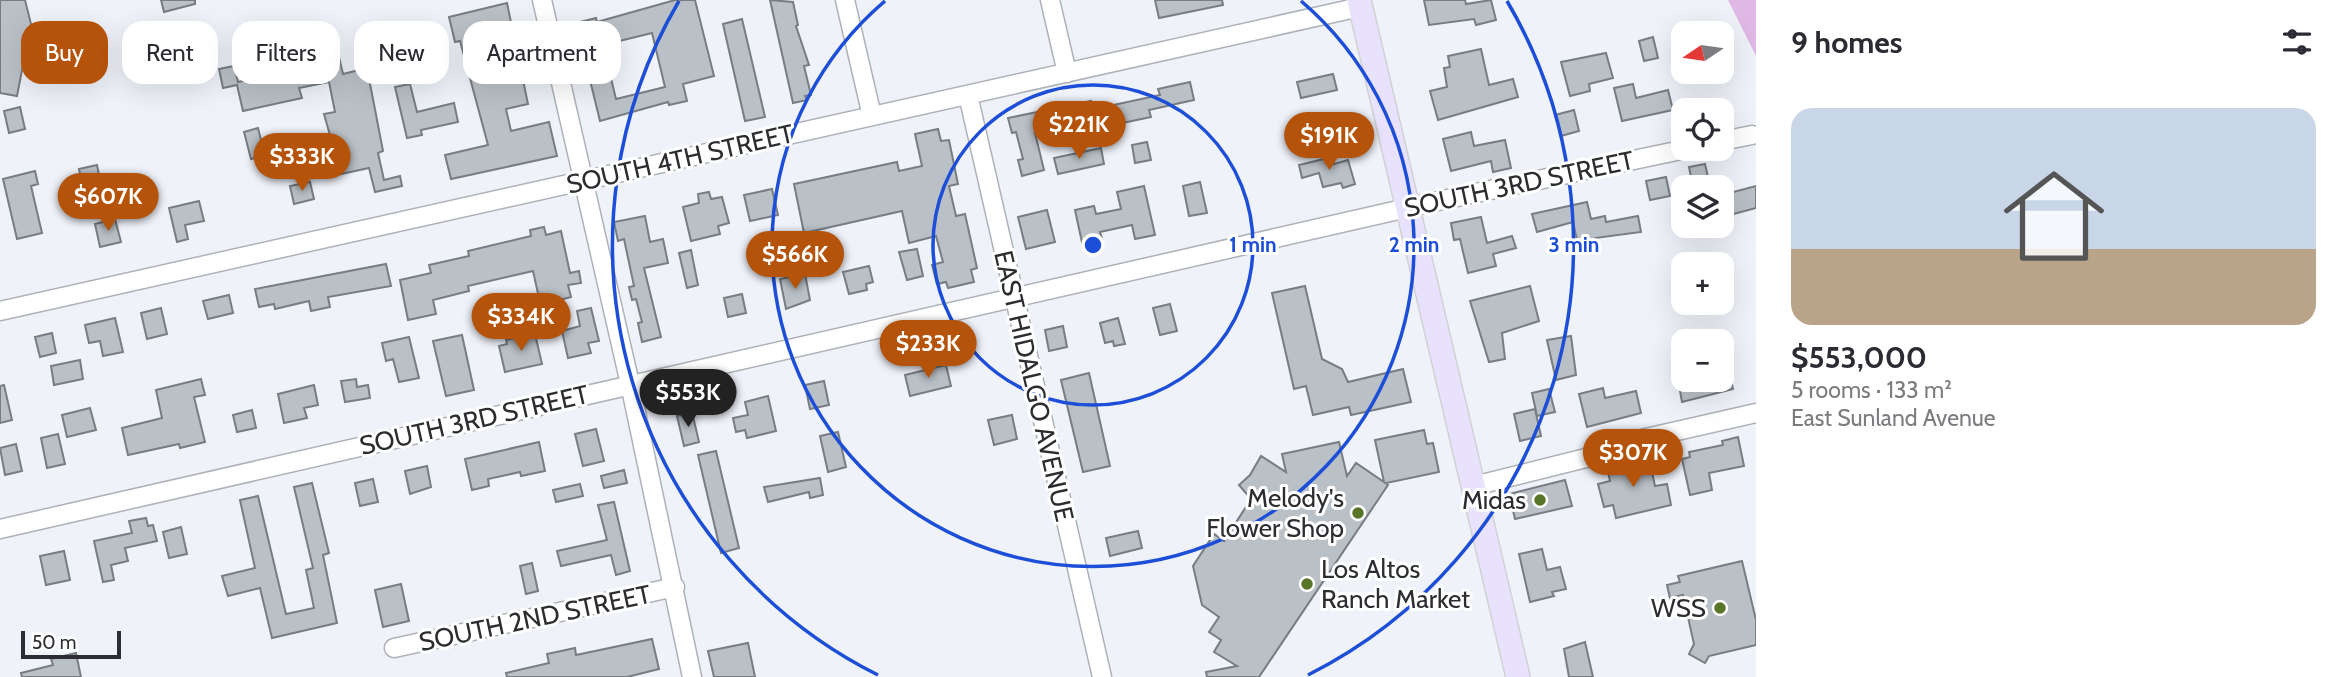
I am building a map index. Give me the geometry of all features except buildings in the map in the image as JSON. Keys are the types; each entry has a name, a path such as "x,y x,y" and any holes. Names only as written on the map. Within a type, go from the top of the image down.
{"main road":[{"path":"1360,3 1518,677"}],"street":[{"path":"542,0 675,587 692,677"},
{"path":"845,0 872,116"},
{"path":"1050,0 1067,73"},
{"name":"SOUTH 4TH STREET","path":"0,311 1067,73 1360,3"},
{"name":"EAST HIDALGO AVENUE","path":"968,94 1102,677"},
{"path":"1734,139 1752,135"},
{"name":"SOUTH 3RD STREET","path":"0,528 1408,208 1671,152"},
{"path":"1474,486 1598,455 1624,443 1756,413"},
{"name":"SOUTH 2ND STREET","path":"394,648 675,587"}],"shaded area":[{"path":"1728,0 1756,0 1756,56"}],"place":[{"name":"Midas","path":"1540,500"},
{"name":"Melody's Flower Shop","path":"1358,513"},
{"name":"Los Altos Ranch Market","path":"1307,584"},
{"name":"WSS","path":"1720,608"}]}
